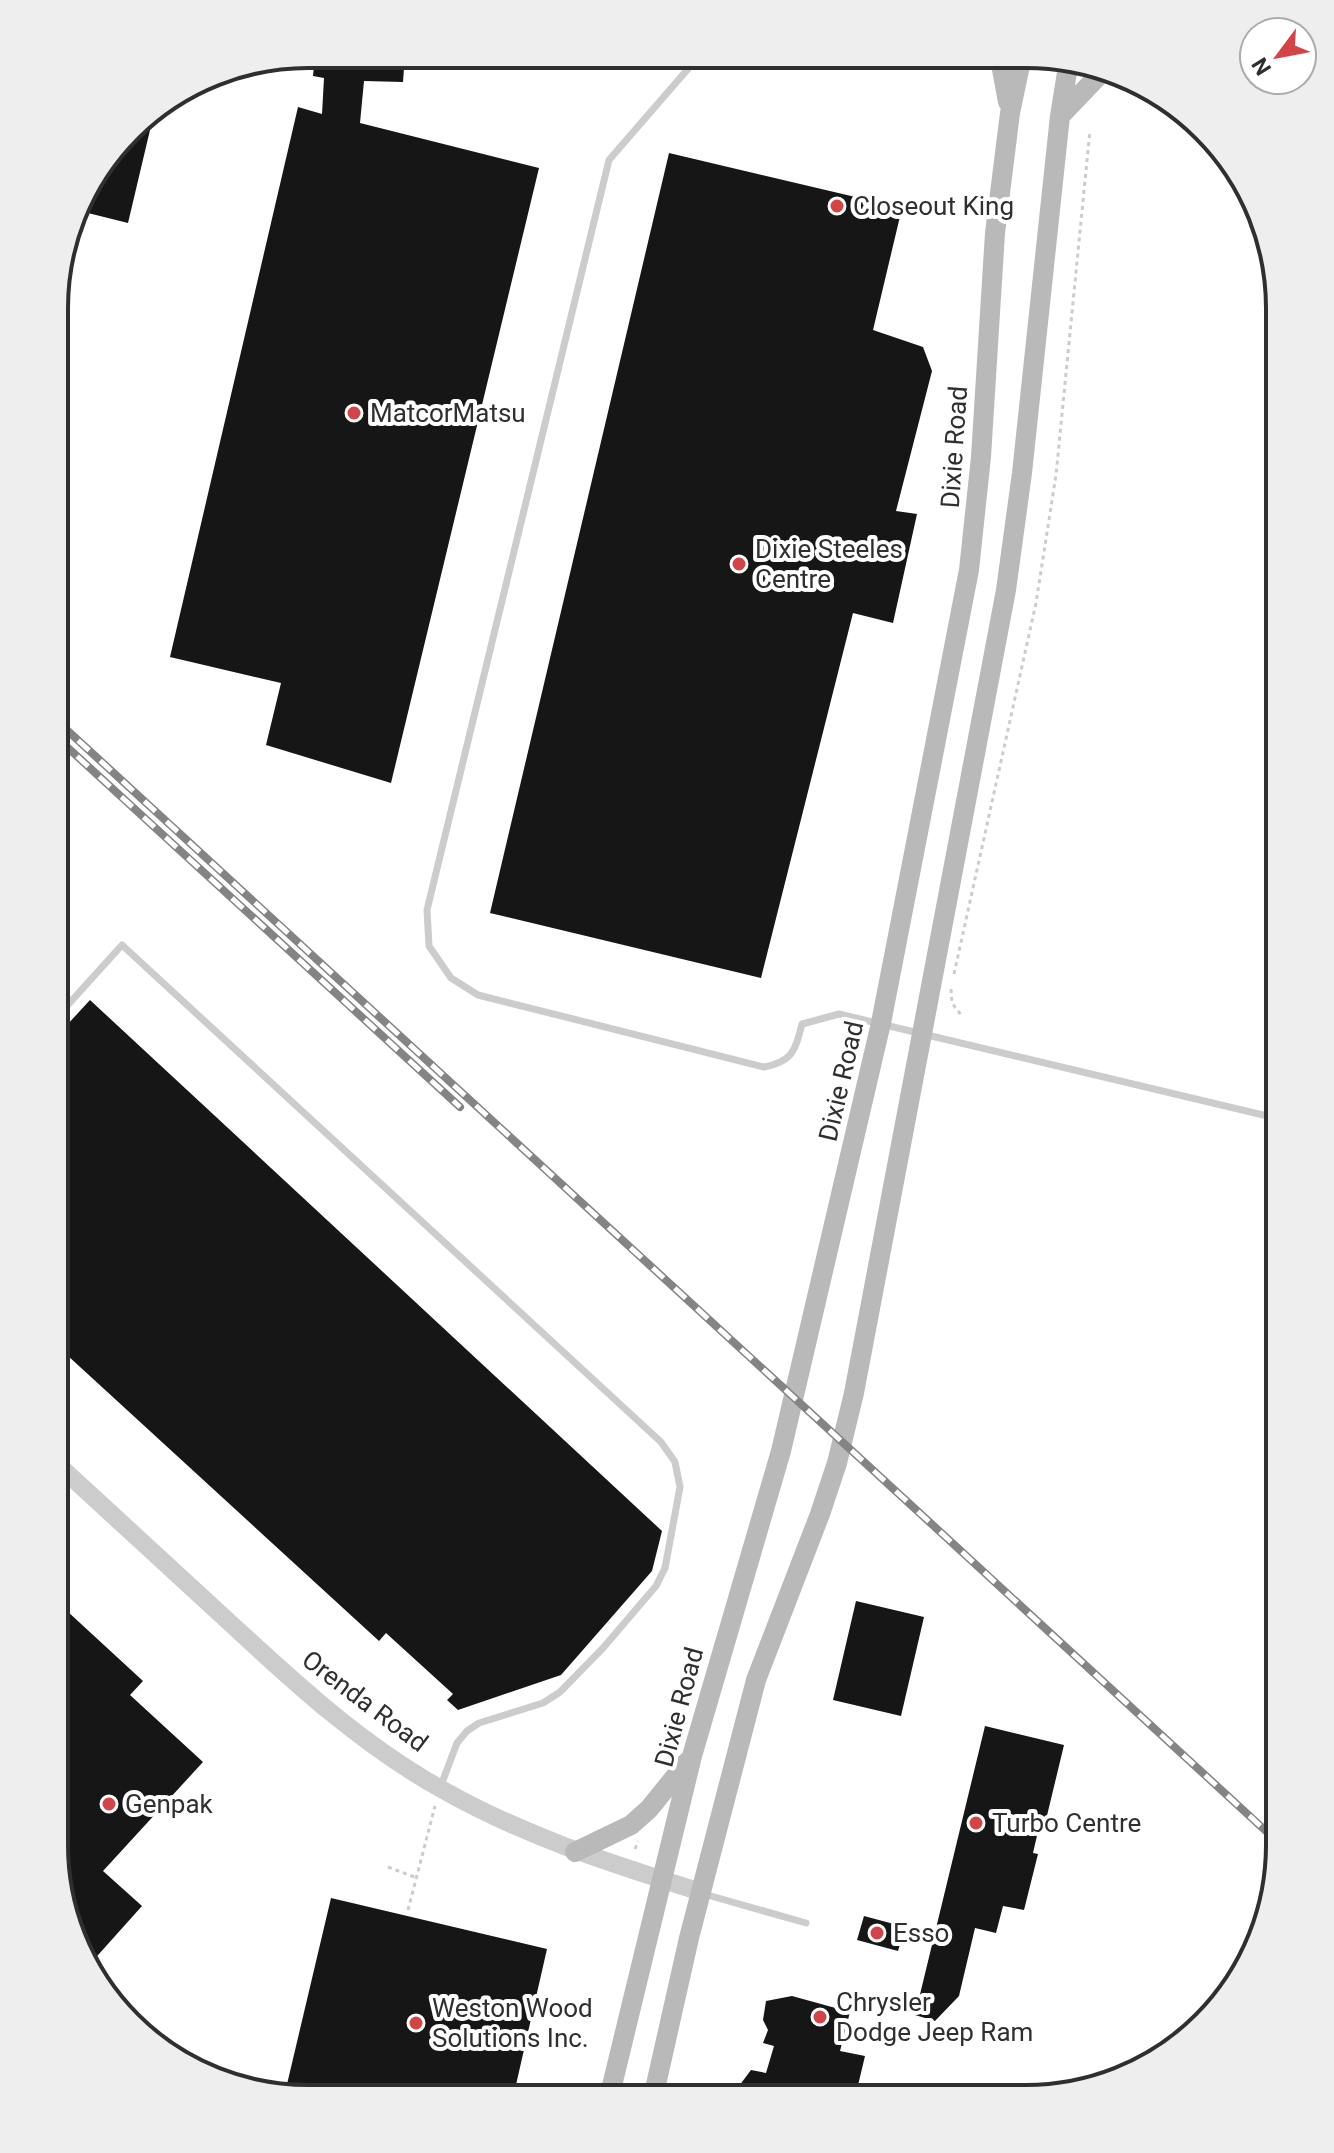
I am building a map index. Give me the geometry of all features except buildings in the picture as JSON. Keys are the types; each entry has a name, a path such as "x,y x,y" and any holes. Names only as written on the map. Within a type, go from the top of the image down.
{"main road":[{"path":"1002,68 1010,113"},
{"name":"Dixie Road","path":"612,2085 692,1756 781,1451 881,1023 969,570 981,457 995,233 1010,113 1019,68"},
{"path":"656,2085 701,1892 756,1680 820,1514 837,1463 854,1393 1006,590 1067,72"},
{"path":"1060,116 1096,79"},
{"path":"575,1852 631,1825 649,1809 692,1756"}],"street":[{"name":"Orenda Road","path":"68,1474 319,1705 364,1739 440,1788 528,1834 701,1892"}],"lane":[{"path":"688,68 609,160 427,910 429,946 451,978 478,995 764,1067 780,1064 795,1051 802,1024 839,1014 1265,1116"},
{"path":"68,1005 122,945 661,1442 675,1462 680,1487 665,1568 656,1586 560,1692 543,1703 479,1723 467,1731 457,1743 440,1788"},
{"path":"701,1892 806,1923"}],"path":[{"path":"961,1015 952,1003 951,987 1036,603 1056,475 1090,130"},
{"path":"408,1910 440,1788"},
{"path":"388,1867 417,1878"}],"railway":[{"path":"68,731 1265,1830"},
{"path":"68,748 460,1107"}],"place":[{"name":"Closeout King","path":"837,206"},
{"name":"MatcorMatsu","path":"354,413"},
{"name":"Dixie Steeles Centre","path":"739,564"},
{"name":"Genpak","path":"109,1804"},
{"name":"Turbo Centre","path":"976,1823"},
{"name":"Esso","path":"877,1933"},
{"name":"Chrysler Dodge Jeep Ram","path":"820,2017"},
{"name":"Weston Wood Solutions Inc.","path":"416,2023"}]}
